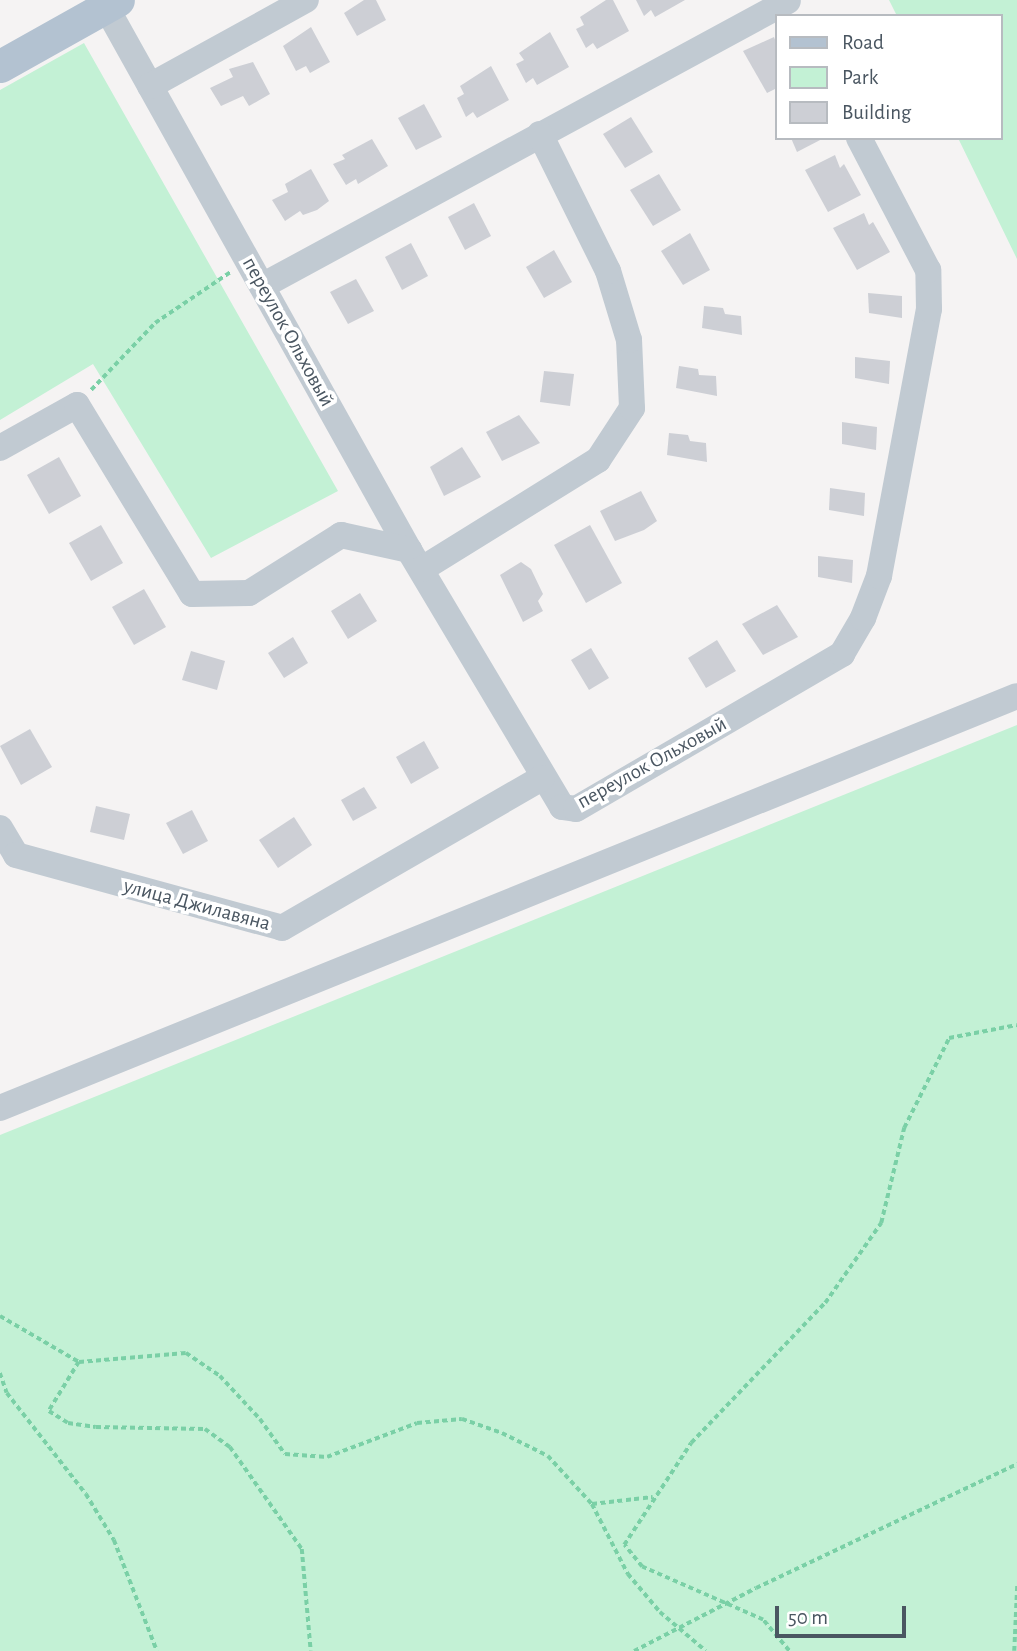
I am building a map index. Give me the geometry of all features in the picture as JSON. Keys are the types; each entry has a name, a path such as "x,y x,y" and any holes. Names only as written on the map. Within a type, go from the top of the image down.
{"main road":[{"path":"0,66 112,3"}],"street":[{"path":"150,86 306,0"},
{"path":"262,286 787,0"},
{"name":"переулок Ольховый","path":"112,3 150,86 416,559 542,778 562,807 576,809 842,654 863,618 879,576 929,309 928,270 860,140"},
{"path":"0,448 77,405 192,594 249,593 341,535 416,559 598,460 632,408 629,340 608,271 540,134"},
{"path":"0,1108 1017,696"},
{"name":"улица Джилавяна","path":"0,828 16,855 282,928 542,778"}],"path":[{"path":"77,405 155,323 248,260"},
{"path":"789,1651 763,1620 642,1567 624,1545 653,1497 691,1443 825,1303 881,1223 904,1128 949,1038 1017,1026"},
{"path":"0,1316 79,1362 186,1353 220,1376 260,1419 285,1454 327,1457 417,1423 462,1419 502,1433 548,1456 592,1504 628,1574 660,1612 706,1651"},
{"path":"79,1362 48,1411 68,1423 96,1427 205,1429 230,1447 302,1549 311,1651"},
{"path":"0,1373 7,1393 86,1494 114,1540 157,1651"},
{"path":"635,1651 725,1604 1017,1464"},
{"path":"592,1504 653,1497"},
{"path":"1014,1651 1017,1584"}],"green space":[{"path":"889,0 1017,0 1017,259 959,140 1003,140 1003,14 896,14"},
{"path":"84,43 338,491 211,558 93,364 0,420 0,90"},
{"path":"1017,725 1017,1651 0,1651 0,1135"}],"building":[{"path":"364,0 376,0 386,20 357,36 344,13"},
{"path":"606,0 613,0 629,31 597,49 593,43 586,48 576,29 584,25 580,17"},
{"path":"636,0 685,0 655,17 651,10 644,16"},
{"path":"311,27 330,62 310,73 306,66 296,71 283,46"},
{"path":"550,32 569,67 537,85 533,78 526,83 516,64 524,60 519,53"},
{"path":"774,37 776,88 767,93 743,51"},
{"path":"253,62 270,94 249,106 243,96 221,106 210,88 233,77 229,69"},
{"path":"491,66 509,100 477,118 473,112 466,117 457,98 464,94 460,86"},
{"path":"424,104 442,137 416,150 398,118"},
{"path":"631,117 653,152 625,168 603,134"},
{"path":"372,139 388,166 358,184 356,179 346,185 333,164 345,159 342,155"},
{"path":"792,140 820,140 797,152"},
{"path":"835,155 840,168 844,164 861,195 828,212 805,170"},
{"path":"311,169 329,201 317,210 303,215 300,211 285,221 272,200 288,192 285,184"},
{"path":"659,174 681,210 653,226 630,190"},
{"path":"474,203 491,236 465,250 448,217"},
{"path":"864,213 869,225 873,222 890,252 857,270 833,228"},
{"path":"690,233 710,270 683,285 661,251"},
{"path":"411,243 428,276 402,290 385,257"},
{"path":"554,250 572,282 544,298 526,267"},
{"path":"356,279 374,311 348,324 330,292"},
{"path":"868,293 902,296 902,318 869,313"},
{"path":"704,306 723,308 725,314 741,316 742,335 702,328"},
{"path":"855,357 890,361 889,384 855,378"},
{"path":"679,366 698,369 699,375 716,376 717,396 676,388"},
{"path":"544,371 574,374 570,406 540,402"},
{"path":"519,415 540,443 502,461 486,432"},
{"path":"842,422 877,427 876,450 842,444"},
{"path":"669,433 688,435 690,441 706,443 707,462 667,455"},
{"path":"462,447 481,477 444,496 430,467"},
{"path":"59,457 81,496 49,514 27,475"},
{"path":"830,488 865,493 864,516 829,510"},
{"path":"641,491 657,521 644,530 615,541 600,511"},
{"path":"101,525 123,563 91,581 69,543"},
{"path":"590,525 622,583 586,603 554,545"},
{"path":"818,556 853,560 852,583 818,577"},
{"path":"521,562 531,569 543,594 538,601 543,611 523,622 500,575"},
{"path":"144,589 166,627 134,645 112,607"},
{"path":"360,593 377,621 348,639 331,611"},
{"path":"777,605 798,637 763,655 742,624"},
{"path":"293,637 308,663 284,678 268,653"},
{"path":"717,640 736,671 706,688 688,658"},
{"path":"591,648 609,678 589,690 571,660"},
{"path":"191,651 225,661 217,690 182,680"},
{"path":"30,729 52,767 21,785 0,746"},
{"path":"424,741 439,768 411,784 396,757"},
{"path":"364,787 377,808 353,821 341,800"},
{"path":"96,806 130,814 124,840 90,832"},
{"path":"192,810 208,841 183,854 166,823"},
{"path":"294,817 312,845 278,868 259,840"}]}
